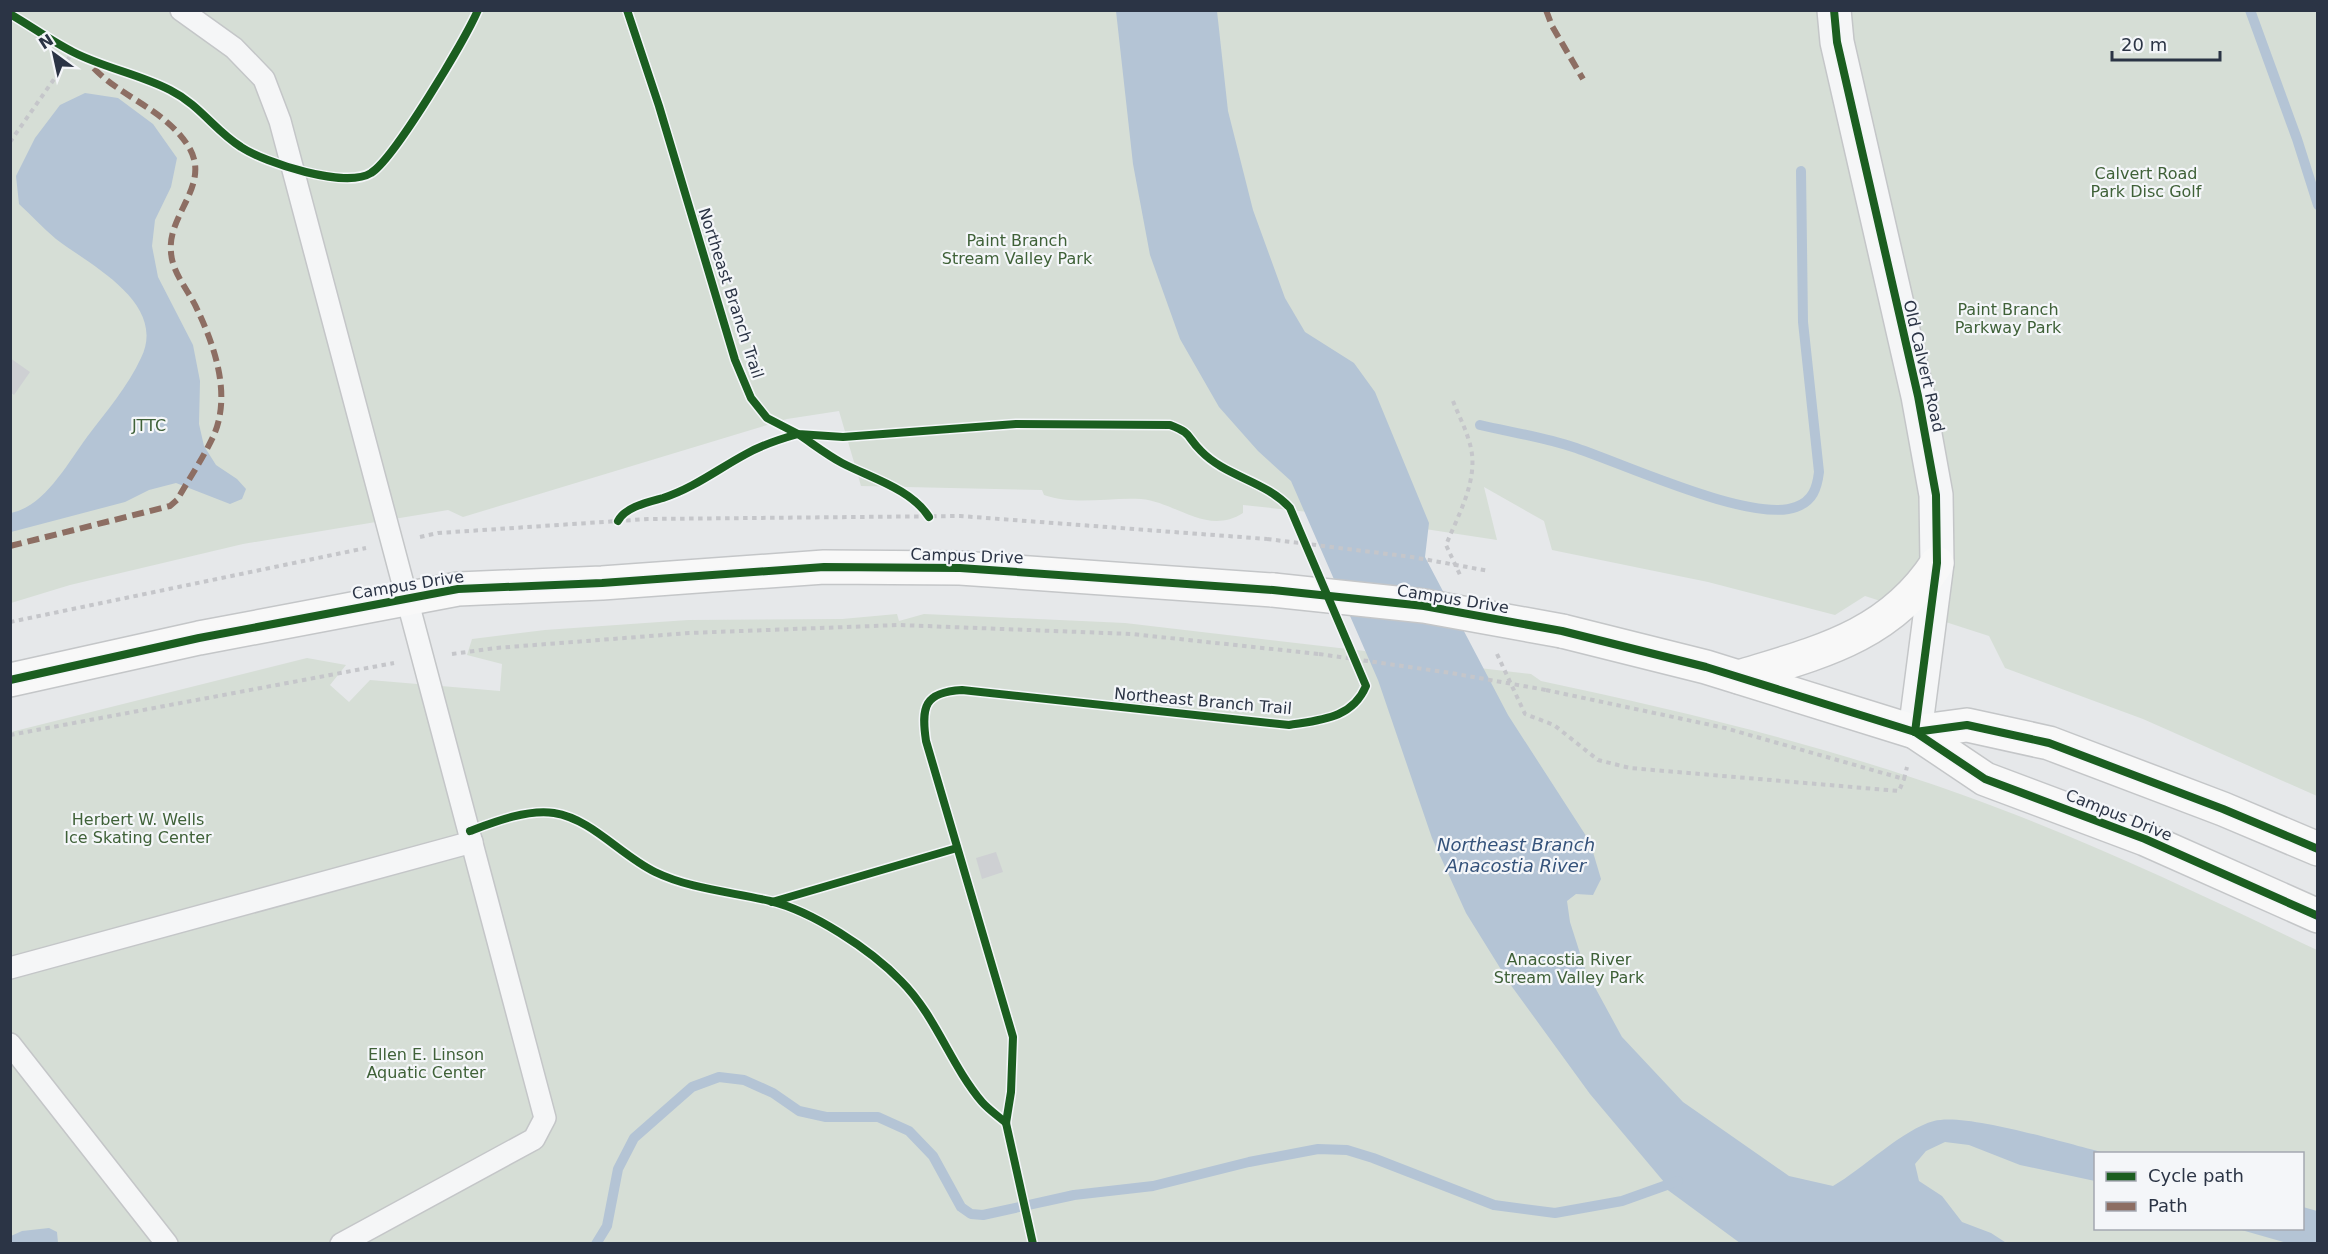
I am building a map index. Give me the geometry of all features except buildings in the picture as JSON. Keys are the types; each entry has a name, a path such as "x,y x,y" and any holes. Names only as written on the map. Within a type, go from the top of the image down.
{"main road":[{"path":"1739,677 1819,654 1851,640 1916,591 1936,563"},
{"name":"Campus Drive","path":"10,680 199,638 458,589 602,583 824,567 960,568 1273,590 1424,606 1562,631 1739,677 1915,732 1985,779 2145,840 2318,916"},
{"name":"Campus Drive","path":"1915,732 1968,725 2049,743 2223,809 2318,849"}],"street":[{"name":"Old Calvert Road","path":"1834,10 1842,63 1930,454 1936,495 1936,563 1915,732"}],"lane":[{"path":"181,10 234,48 264,79 294,168 545,1118 534,1139 341,1244"},
{"path":"10,968 472,842"},
{"path":"10,1044 167,1244"}],"path":[{"path":"64,46 85,57"},
{"path":"10,142 73,52"},
{"path":"923,507 929,517"},
{"path":"618,521 634,509"},
{"path":"10,622 438,533 618,521 960,516 1267,539 1412,557 1490,572"},
{"path":"1299,530 1309,551"},
{"path":"10,735 359,668 496,648 689,633 900,625 1132,634 1319,654 1451,673 1546,690 1725,728 1904,779 1915,732"},
{"path":"1351,650 1361,672"}],"green space":[{"path":"11,11 2317,11 2317,796 2143,719 2005,668 1989,636 1865,596 1835,615 1708,582 1552,550 1544,521 1484,487 1497,540 1327,514 1243,505 1243,513 1230,519 1217,521 1192,516 1154,501 1141,499 1080,501 1044,495 1042,490 861,486 839,411 787,419 463,517 448,510 243,544 70,585 11,603"},
{"path":"897,614 899,621 924,614 1125,623 1365,651 1369,655 1531,674 1541,681 1647,704 1805,745 1908,776 2006,811 2096,848 2317,950 2317,1243 11,1244 11,732 307,658 346,665 330,685 349,702 370,680 500,691 502,664 467,655 472,639 545,630 688,620 842,619"}],"water":[{"name":"Northeast Branch Anacostia River","path":"1116,11 1217,11 1228,111 1253,210 1285,298 1305,332 1354,363 1375,392 1429,523 1425,557 1508,715 1590,842 1601,879 1593,895 1576,894 1567,901 1570,922 1585,969 1622,1037 1683,1102 1789,1176 1833,1186 1909,1132 1934,1121 1949,1119 1992,1125 2101,1152 2094,1152 2094,1181 2020,1165 1969,1145 1945,1142 1926,1151 1915,1164 1919,1181 1942,1196 1962,1222 1991,1233 2008,1244 1740,1243 1665,1188 1664,1182 1590,1094 1510,984 1466,913 1432,838 1378,680 1291,481 1258,451 1219,407 1180,339 1150,255 1133,164"},
{"path":"85,93 118,98 153,124 177,158 171,187 155,220 152,246 158,277 193,345 200,381 199,424 204,446 216,465 237,479 246,489 242,499 230,504 176,483 149,490 125,502 11,532 11,513 34,502 45,493 63,471 130,379 141,358 146,338 144,320 135,303 121,288 56,239 19,204 16,176 35,138 60,105"},
{"path":"2304,1207 2317,1211 2317,1243 2287,1243 2242,1230 2304,1230"},
{"path":"49,1228 57,1232 58,1243 11,1243 11,1236 22,1231"}],"waterway":[{"path":"2250,10 2297,139 2318,205"},
{"path":"1480,425 1562,443 1686,489 1749,507 1776,510 1796,507 1810,498 1819,472 1803,322 1801,171"},
{"path":"596,1244 607,1226 618,1169 634,1138 692,1087 719,1077 744,1080 773,1093 799,1111 826,1117 878,1117 909,1131 933,1156 961,1207 971,1214 983,1215 1074,1195 1153,1186 1249,1162 1318,1149 1347,1150 1373,1158 1494,1205 1555,1213 1622,1201 1678,1181"}],"marked path":[{"path":"1546,10 1552,26 1583,79"},
{"path":"10,546 170,506 177,500 200,461 219,421 221,389 215,355 197,309 174,267 171,252 171,238 195,176 195,163 190,149 169,123 114,86 90,64"}],"cycle path":[{"path":"10,14 73,52 181,96 232,141 252,153 306,172 344,178 371,173 396,146 444,71 478,10"},
{"name":"Northeast Branch Trail","path":"627,10 659,106 735,360 751,398 767,418 798,434 843,437 1016,424 1170,425 1177,428 1186,433 1211,460 1269,491 1290,508 1366,686 1360,697 1344,712 1323,719 1289,725 962,690 940,694 928,704 924,719 926,741 1013,1037 1011,1092 1006,1123 1033,1244"},
{"path":"1834,10 1837,42 1918,396 1936,495 1937,563 1915,732"},
{"path":"618,521 626,512 644,503 674,494 752,451 798,434 842,463 890,485 912,499 929,517"},
{"path":"10,680 199,638 458,589 602,583 824,567 960,568 1273,590 1424,606 1562,631 1706,667 1915,732 1985,779 2145,839 2318,916"},
{"path":"1915,732 1967,725 2049,743 2223,809 2318,849"},
{"path":"470,831 511,817 533,813 554,813 581,822 642,865 668,878 770,901 822,922 857,944 901,981 924,1009 961,1072 984,1105 1006,1123"},
{"path":"772,902 957,848"}],"park label":[{"name":"Calvert Road Park Disc Golf","path":"2146,182"},
{"name":"Paint Branch Stream Valley Park","path":"1017,249"},
{"name":"Paint Branch Parkway Park","path":"2008,318"},
{"name":"JTTC","path":"149,425"},
{"name":"Herbert W. Wells Ice Skating Center","path":"138,828"},
{"name":"Anacostia River Stream Valley Park","path":"1569,968"},
{"name":"Ellen E. Linson Aquatic Center","path":"426,1063"}]}
